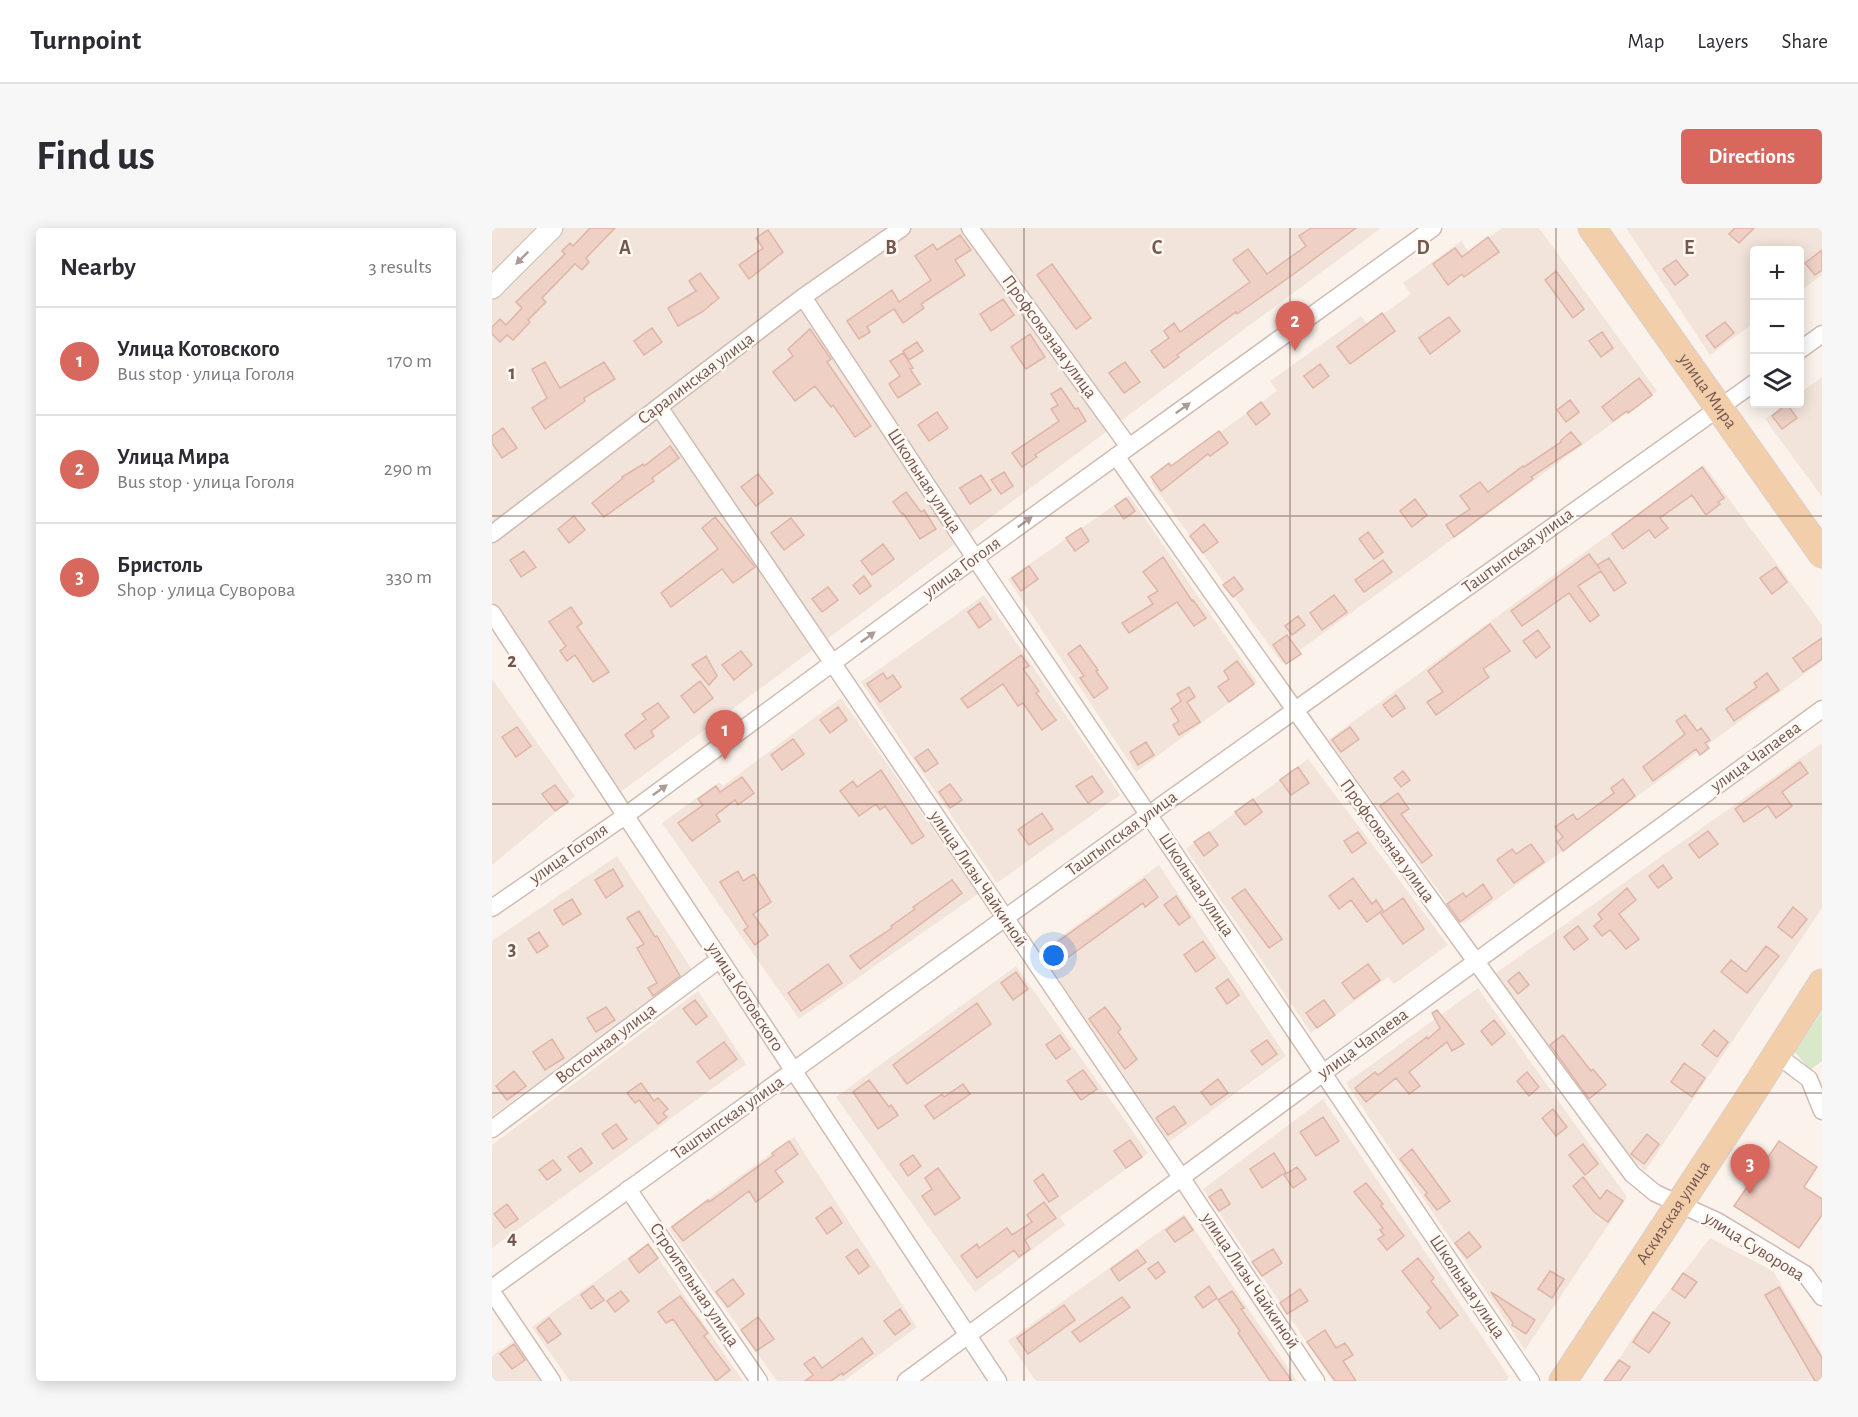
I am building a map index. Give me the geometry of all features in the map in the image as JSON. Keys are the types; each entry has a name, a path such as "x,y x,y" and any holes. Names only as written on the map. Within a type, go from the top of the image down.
{"main road":[{"name":"улица Мира","path":"1592,228 1822,554"},
{"name":"Аскизская улица","path":"1563,1381 1822,983"}],"street":[{"path":"492,288 552,228"},
{"name":"Саралинская улица","path":"492,534 803,297 902,228"},
{"name":"Профсоюзная улица","path":"970,228 1122,451 1294,711 1475,962 1632,1174 1655,1193 1680,1204"},
{"name":"улица Гоголя","path":"492,908 626,816 975,558 1433,228"},
{"name":"Школьная улица","path":"803,297 975,558 1530,1381"},
{"path":"1804,347 1822,334"},
{"name":"Таштыпская улица","path":"492,1290 628,1189 794,1072 1148,814 1750,387"},
{"name":"улица Лизы Чайкиной","path":"658,407 1181,1177 1316,1381"},
{"name":"улица Котовского","path":"492,613 998,1381"},
{"name":"улица Чапаева","path":"906,1381 1181,1177 1822,709"},
{"name":"Восточная улица","path":"492,1129 720,959"},
{"path":"1777,1055 1809,1079 1817,1080 1822,1110"},
{"name":"Строительная улица","path":"628,1189 759,1381"},
{"name":"улица Суворова","path":"1680,1204 1717,1221 1805,1274 1822,1297"},
{"path":"492,1290 552,1381"}],"shaded area":[{"path":"492,228 1381,228 618,794 492,602"},
{"path":"1502,228 1539,228 1657,391 1282,663 1151,482 1277,391 1270,381 1361,316 1368,325 1411,294 1403,283 1461,241 1469,252"},
{"path":"1626,228 1822,228 1822,275 1804,288 1804,246 1750,246 1750,326 1710,355"},
{"path":"1822,377 1822,497 1765,419 1780,408 1804,408 1804,390"},
{"path":"1704,465 1822,625 1822,661 1463,924 1328,740"},
{"path":"1129,495 1257,682 1136,772 1008,579"},
{"path":"984,595 1120,795 997,883 861,682"},
{"path":"492,679 575,796 492,865"},
{"path":"841,698 978,894 799,1019 662,823 719,782 723,786"},
{"path":"1822,743 1822,908 1645,1171 1621,1150 1496,973"},
{"path":"1308,759 1448,945 1394,984 1388,977 1311,1033 1186,849"},
{"path":"617,856 693,971 492,1116 492,941"},
{"path":"1159,865 1286,1056 1169,1142 1040,952"},
{"path":"1016,966 1148,1153 1060,1217 1065,1225 975,1292 836,1097"},
{"path":"1478,988 1627,1197 1525,1350 1346,1083"},
{"path":"698,991 746,1064 492,1248 492,1145"},
{"path":"1323,1099 1509,1377 1506,1381 1333,1381 1203,1189"},
{"path":"794,1137 917,1327 844,1381 777,1381 668,1228"},
{"path":"1184,1214 1297,1381 1036,1381 1008,1341"},
{"path":"1710,1238 1773,1271 1822,1354 1822,1381 1605,1381 1632,1339"},
{"path":"648,1243 743,1381 570,1381 532,1327"},
{"path":"515,1340 544,1381 492,1381 492,1356"}],"green space":[{"path":"1822,1011 1822,1061 1810,1070 1795,1052"}],"building":[{"path":"590,228 615,228 586,258 589,262 582,270 575,264 542,298 546,302 513,340 507,335 500,342 492,334 492,327 500,319 506,325 522,308 516,302 565,254 562,251 570,243 573,246"},
{"path":"1311,228 1356,228 1177,355 1179,357 1164,368 1151,351 1169,338 1164,331 1174,323 1180,332 1250,282 1233,260 1248,249 1267,274 1306,246 1299,236"},
{"path":"1735,228 1754,228 1739,243 1729,234"},
{"path":"768,230 783,252 749,279 739,265 763,248 756,238"},
{"path":"960,235 971,250 955,260 965,275 921,304 924,308 903,323 894,309 867,327 870,332 859,339 847,321 892,290 899,302 931,280 915,256 933,244 937,250"},
{"path":"1488,237 1499,252 1464,277 1462,274 1448,285 1433,264 1455,248 1462,257"},
{"path":"1822,250 1822,270 1815,275 1805,263"},
{"path":"1676,260 1688,275 1675,285 1663,269"},
{"path":"1052,264 1091,318 1076,329 1037,275"},
{"path":"1556,271 1584,309 1573,318 1545,280"},
{"path":"700,273 719,298 702,312 678,326 668,308 696,291 689,281"},
{"path":"1003,299 1014,315 991,331 980,314"},
{"path":"1382,313 1395,331 1350,364 1337,347"},
{"path":"1449,317 1460,331 1430,354 1419,338"},
{"path":"1725,322 1734,333 1715,348 1706,336"},
{"path":"652,328 662,342 644,355 634,341"},
{"path":"810,329 831,359 827,362 871,426 855,437 833,405 831,407 815,386 795,401 773,372 793,356 788,349"},
{"path":"1602,332 1613,348 1601,357 1589,341"},
{"path":"1030,334 1045,357 1026,369 1011,347"},
{"path":"917,342 923,351 909,360 903,351"},
{"path":"903,353 920,384 898,398 889,384 900,376 890,361"},
{"path":"545,362 560,388 604,362 615,379 584,398 585,401 545,429 532,408 547,398 532,369"},
{"path":"1125,362 1140,382 1124,393 1109,373"},
{"path":"1320,364 1329,376 1313,388 1304,376"},
{"path":"1639,378 1652,395 1613,421 1602,407"},
{"path":"1061,388 1086,421 1035,455 1037,457 1022,467 1012,453 1059,421 1051,409 1058,405 1051,394"},
{"path":"1570,400 1579,412 1566,422 1557,410"},
{"path":"1261,402 1270,414 1256,425 1247,413"},
{"path":"1782,408 1790,408 1797,418 1782,429 1772,416"},
{"path":"937,412 948,428 929,441 918,425"},
{"path":"503,428 517,448 502,458 492,443 492,436"},
{"path":"1219,431 1228,443 1210,456 1208,454 1161,491 1151,477 1169,463 1171,466"},
{"path":"1571,432 1581,444 1531,477 1533,479 1454,537 1446,525 1470,509 1460,496 1480,482 1488,492 1561,442"},
{"path":"670,446 679,458 652,478 654,481 604,517 592,503 622,477 643,464 644,466"},
{"path":"1702,467 1724,498 1718,502 1720,504 1706,515 1692,495 1660,518 1668,528 1655,538 1649,530 1623,549 1612,534"},
{"path":"1004,472 1013,486 1001,494 991,480"},
{"path":"758,474 773,493 756,506 741,487"},
{"path":"981,475 991,490 970,504 960,488"},
{"path":"906,492 921,512 924,510 936,529 920,539 893,502"},
{"path":"1126,498 1135,511 1124,519 1115,506"},
{"path":"1415,499 1427,515 1412,527 1400,511"},
{"path":"574,516 585,530 569,543 558,529"},
{"path":"715,517 755,567 733,583 722,569 671,607 661,593 718,549 702,528"},
{"path":"791,518 804,535 784,550 771,533"},
{"path":"1204,524 1218,542 1203,553 1190,536"},
{"path":"1081,528 1089,541 1075,551 1066,538"},
{"path":"1368,532 1383,552 1374,559 1359,539"},
{"path":"883,544 894,559 872,575 861,561"},
{"path":"524,551 536,567 521,577 510,560"},
{"path":"1589,554 1597,565 1609,558 1626,583 1614,591 1601,571 1578,586 1599,615 1590,622 1569,593 1522,626 1511,611"},
{"path":"1163,557 1206,618 1194,626 1177,602 1129,633 1122,623 1153,604 1148,597 1158,591 1143,572"},
{"path":"1383,560 1392,572 1364,592 1355,580"},
{"path":"1029,566 1038,579 1021,591 1012,578"},
{"path":"1776,567 1787,582 1772,594 1760,578"},
{"path":"864,576 871,586 860,594 853,585"},
{"path":"1234,577 1243,589 1233,597 1223,585"},
{"path":"828,587 838,600 822,612 812,599"},
{"path":"1334,595 1347,612 1322,630 1310,613"},
{"path":"980,603 991,619 979,628 968,612"},
{"path":"571,607 582,623 577,627 609,672 593,682 575,655 567,661 560,651 566,646 549,622"},
{"path":"1298,616 1305,625 1292,635 1285,626"},
{"path":"1490,624 1510,651 1483,669 1489,677 1436,715 1427,702 1443,692 1428,671"},
{"path":"1538,630 1550,647 1536,658 1523,641"},
{"path":"1287,635 1301,654 1286,664 1273,645"},
{"path":"1822,638 1822,659 1803,672 1793,658"},
{"path":"1080,645 1108,688 1094,698 1080,678 1084,676 1068,654"},
{"path":"741,651 752,665 734,680 722,665"},
{"path":"1021,655 1029,666 1023,669 1039,691 1036,693 1056,720 1042,730 1023,703 1018,706 1003,684 968,708 961,699"},
{"path":"706,656 717,676 709,685 692,665"},
{"path":"1237,661 1254,684 1229,702 1218,687 1229,679 1224,671"},
{"path":"883,673 887,679 893,675 901,687 880,702 867,684"},
{"path":"1767,673 1779,690 1734,721 1726,709 1757,687 1754,683"},
{"path":"700,681 713,698 694,713 681,696"},
{"path":"1189,687 1195,697 1187,702 1200,722 1179,735 1173,725 1179,721 1171,709 1181,701 1177,694"},
{"path":"1396,695 1405,708 1392,717 1383,705"},
{"path":"658,703 669,717 651,731 654,736 635,749 625,735 646,719 642,714"},
{"path":"838,707 847,720 830,733 820,720"},
{"path":"1685,715 1697,731 1701,728 1710,740 1705,743 1709,748 1700,755 1696,749 1653,781 1643,767 1685,734 1676,721"},
{"path":"517,727 531,746 516,757 502,737"},
{"path":"1350,727 1359,739 1341,752 1332,740"},
{"path":"793,739 804,754 782,770 771,755"},
{"path":"1146,742 1154,755 1138,765 1130,752"},
{"path":"928,749 938,763 925,772 915,758"},
{"path":"1800,762 1808,773 1782,792 1792,806 1776,818 1768,806 1744,822 1735,809"},
{"path":"1298,767 1309,783 1291,795 1280,780"},
{"path":"881,770 924,836 912,844 885,806 880,810 876,804 859,816 840,791 853,781 857,787"},
{"path":"1403,771 1410,780 1401,787 1394,778"},
{"path":"1092,776 1103,792 1088,803 1076,786"},
{"path":"742,777 754,793 738,805 735,800 716,815 720,821 692,841 678,823 703,805 698,799 716,786 720,792"},
{"path":"1623,779 1635,796 1563,851 1557,842 1563,837 1555,827 1573,814 1577,820 1614,793 1611,788"},
{"path":"950,784 962,800 950,808 939,792"},
{"path":"555,785 568,802 555,811 542,794"},
{"path":"1398,793 1409,809 1401,814 1432,855 1422,863 1380,806"},
{"path":"1253,799 1262,812 1245,825 1235,812"},
{"path":"1042,813 1053,829 1029,845 1018,830"},
{"path":"1708,831 1718,844 1699,858 1689,845"},
{"path":"1209,832 1218,845 1204,856 1194,842"},
{"path":"1358,832 1366,843 1352,853 1344,841"},
{"path":"1531,844 1544,862 1514,883 1497,860 1512,849 1516,854"},
{"path":"1663,865 1672,878 1658,888 1649,876"},
{"path":"613,869 623,886 606,898 595,880"},
{"path":"738,871 743,881 754,874 771,902 753,914 768,935 755,945 744,930 748,927 720,882"},
{"path":"1353,878 1372,904 1376,900 1383,910 1367,922 1351,900 1339,909 1329,896"},
{"path":"1145,879 1158,897 1145,907 1143,903 1056,966 1045,951"},
{"path":"952,880 962,893 860,969 850,956 892,928 891,926 915,909 913,907"},
{"path":"1483,884 1492,898 1460,922 1447,904 1463,893 1466,897"},
{"path":"1627,888 1636,900 1619,914 1639,939 1626,949 1610,930 1602,936 1594,926 1602,919 1598,914"},
{"path":"1245,889 1282,939 1269,948 1232,898"},
{"path":"1176,896 1190,917 1179,925 1164,905"},
{"path":"1403,898 1424,929 1403,944 1381,914"},
{"path":"572,899 581,914 563,925 554,910"},
{"path":"1793,907 1807,919 1792,938 1778,927"},
{"path":"639,911 655,937 657,936 680,976 653,996 648,988 657,983 637,948 644,944 627,918"},
{"path":"1578,926 1588,939 1574,950 1564,937"},
{"path":"539,932 548,946 537,953 528,939"},
{"path":"1203,941 1215,958 1196,972 1184,955"},
{"path":"1766,946 1779,956 1747,993 1721,972 1731,960 1746,972"},
{"path":"828,964 842,983 801,1011 788,993"},
{"path":"1368,964 1380,980 1354,999 1342,983"},
{"path":"1016,972 1028,989 1013,1000 1001,983"},
{"path":"1519,972 1529,985 1518,994 1508,981"},
{"path":"1228,979 1239,995 1227,1004 1216,988"},
{"path":"695,1000 707,1016 696,1025 683,1009"},
{"path":"1324,1000 1335,1015 1317,1028 1306,1013"},
{"path":"977,1003 991,1024 907,1084 893,1065"},
{"path":"606,1007 615,1020 596,1032 587,1018"},
{"path":"1105,1007 1121,1029 1118,1032 1137,1059 1125,1069 1089,1019"},
{"path":"1437,1010 1464,1044 1452,1051 1447,1042 1409,1072 1420,1086 1409,1094 1396,1078 1366,1102 1355,1088 1375,1072 1378,1075 1440,1028 1432,1013"},
{"path":"1494,1020 1505,1034 1492,1045 1481,1031"},
{"path":"1714,1030 1728,1042 1717,1057 1702,1045"},
{"path":"1060,1035 1070,1049 1056,1059 1046,1045"},
{"path":"1563,1035 1591,1071 1593,1069 1606,1085 1589,1099 1550,1045"},
{"path":"552,1039 564,1058 545,1070 533,1052"},
{"path":"1267,1040 1277,1054 1262,1065 1251,1051"},
{"path":"724,1042 737,1059 710,1079 697,1062"},
{"path":"1684,1063 1705,1078 1692,1097 1671,1082"},
{"path":"1083,1070 1097,1089 1081,1100 1067,1081"},
{"path":"514,1071 526,1086 507,1100 496,1086"},
{"path":"1527,1072 1539,1087 1529,1096 1517,1081"},
{"path":"1218,1079 1228,1093 1211,1105 1201,1092"},
{"path":"869,1080 889,1107 891,1105 898,1115 878,1129 853,1092"},
{"path":"641,1083 654,1101 658,1098 668,1109 663,1113 667,1117 658,1124 639,1100 635,1103 627,1093"},
{"path":"963,1084 970,1094 934,1119 925,1106 942,1094 944,1097"},
{"path":"1174,1106 1186,1123 1168,1135 1156,1118"},
{"path":"1553,1109 1567,1127 1556,1136 1542,1118"},
{"path":"1323,1117 1339,1141 1316,1156 1300,1132"},
{"path":"616,1124 627,1139 613,1149 602,1134"},
{"path":"1647,1134 1659,1144 1644,1164 1631,1154"},
{"path":"1130,1140 1142,1157 1126,1168 1114,1151"},
{"path":"789,1141 798,1154 775,1171 783,1182 756,1202 749,1191 683,1241 672,1227 774,1155 772,1153"},
{"path":"1779,1141 1817,1167 1804,1187 1822,1199 1822,1215 1799,1248 1734,1206"},
{"path":"1583,1144 1598,1164 1585,1175 1569,1155"},
{"path":"581,1148 592,1163 580,1172 568,1157"},
{"path":"1412,1149 1450,1201 1437,1210 1425,1195 1427,1193 1400,1159"},
{"path":"1274,1153 1286,1172 1262,1188 1250,1169"},
{"path":"913,1155 921,1166 908,1176 900,1164"},
{"path":"553,1160 561,1170 547,1180 539,1170"},
{"path":"1297,1167 1306,1179 1293,1188 1284,1175"},
{"path":"938,1168 960,1198 935,1215 922,1196 932,1189 925,1178"},
{"path":"1043,1174 1058,1196 1049,1202 1034,1181"},
{"path":"1583,1177 1600,1199 1607,1190 1623,1201 1608,1222 1594,1212 1573,1186"},
{"path":"1366,1183 1404,1236 1387,1250 1378,1239 1384,1235 1380,1230 1383,1228 1354,1192"},
{"path":"1221,1189 1230,1204 1219,1211 1209,1197"},
{"path":"1044,1202 1056,1218 1025,1240 1030,1249 1019,1257 1014,1250 977,1278 961,1256 977,1244 979,1248 1007,1228 1012,1235 1032,1222 1027,1215"},
{"path":"507,1204 518,1219 505,1228 494,1214"},
{"path":"831,1207 842,1223 827,1234 816,1218"},
{"path":"1184,1217 1193,1230 1175,1242 1166,1230"},
{"path":"1469,1232 1481,1247 1467,1258 1455,1243"},
{"path":"648,1244 658,1258 639,1273 629,1259"},
{"path":"857,1249 869,1266 859,1274 846,1257"},
{"path":"1273,1249 1282,1263 1262,1276 1252,1262"},
{"path":"1137,1250 1146,1262 1119,1281 1111,1269"},
{"path":"1418,1258 1434,1278 1431,1281 1458,1315 1440,1329 1427,1312 1431,1308 1402,1271"},
{"path":"1158,1262 1165,1272 1156,1279 1148,1269"},
{"path":"1550,1271 1564,1279 1552,1298 1538,1289"},
{"path":"1683,1273 1697,1282 1685,1298 1672,1289"},
{"path":"733,1279 744,1294 728,1307 716,1292"},
{"path":"593,1286 604,1300 591,1309 581,1295"},
{"path":"1209,1286 1217,1298 1203,1308 1195,1297"},
{"path":"1779,1287 1822,1358 1822,1381 1815,1381 1765,1295"},
{"path":"1300,1289 1308,1301 1287,1314 1280,1303"},
{"path":"621,1291 629,1301 615,1312 607,1301"},
{"path":"1232,1291 1244,1308 1241,1309 1292,1381 1270,1381 1238,1333 1240,1331 1218,1300"},
{"path":"1491,1292 1535,1320 1526,1334 1512,1325 1513,1323"},
{"path":"680,1296 708,1333 704,1336 730,1370 716,1381 673,1319 666,1323 658,1312"},
{"path":"1122,1297 1130,1307 1080,1342 1072,1332"},
{"path":"1064,1305 1075,1320 1028,1354 1017,1338"},
{"path":"900,1309 910,1324 895,1335 884,1321"},
{"path":"1653,1312 1670,1323 1649,1353 1633,1342"},
{"path":"758,1317 774,1339 756,1351 741,1330"},
{"path":"549,1318 561,1334 548,1343 537,1328"},
{"path":"1325,1330 1336,1348 1345,1343 1353,1355 1343,1361 1356,1381 1335,1381 1307,1342"},
{"path":"862,1338 873,1353 831,1381 805,1381 813,1375 804,1364 814,1357 822,1368"},
{"path":"514,1344 525,1360 512,1369 500,1354"},
{"path":"1619,1360 1630,1367 1620,1381 1604,1381"}],"place":[{"name":"Улица Мира","path":"1295,351"},
{"name":"Улица Котовского","path":"725,760"},
{"name":"Бристоль","path":"1750,1194"}]}
